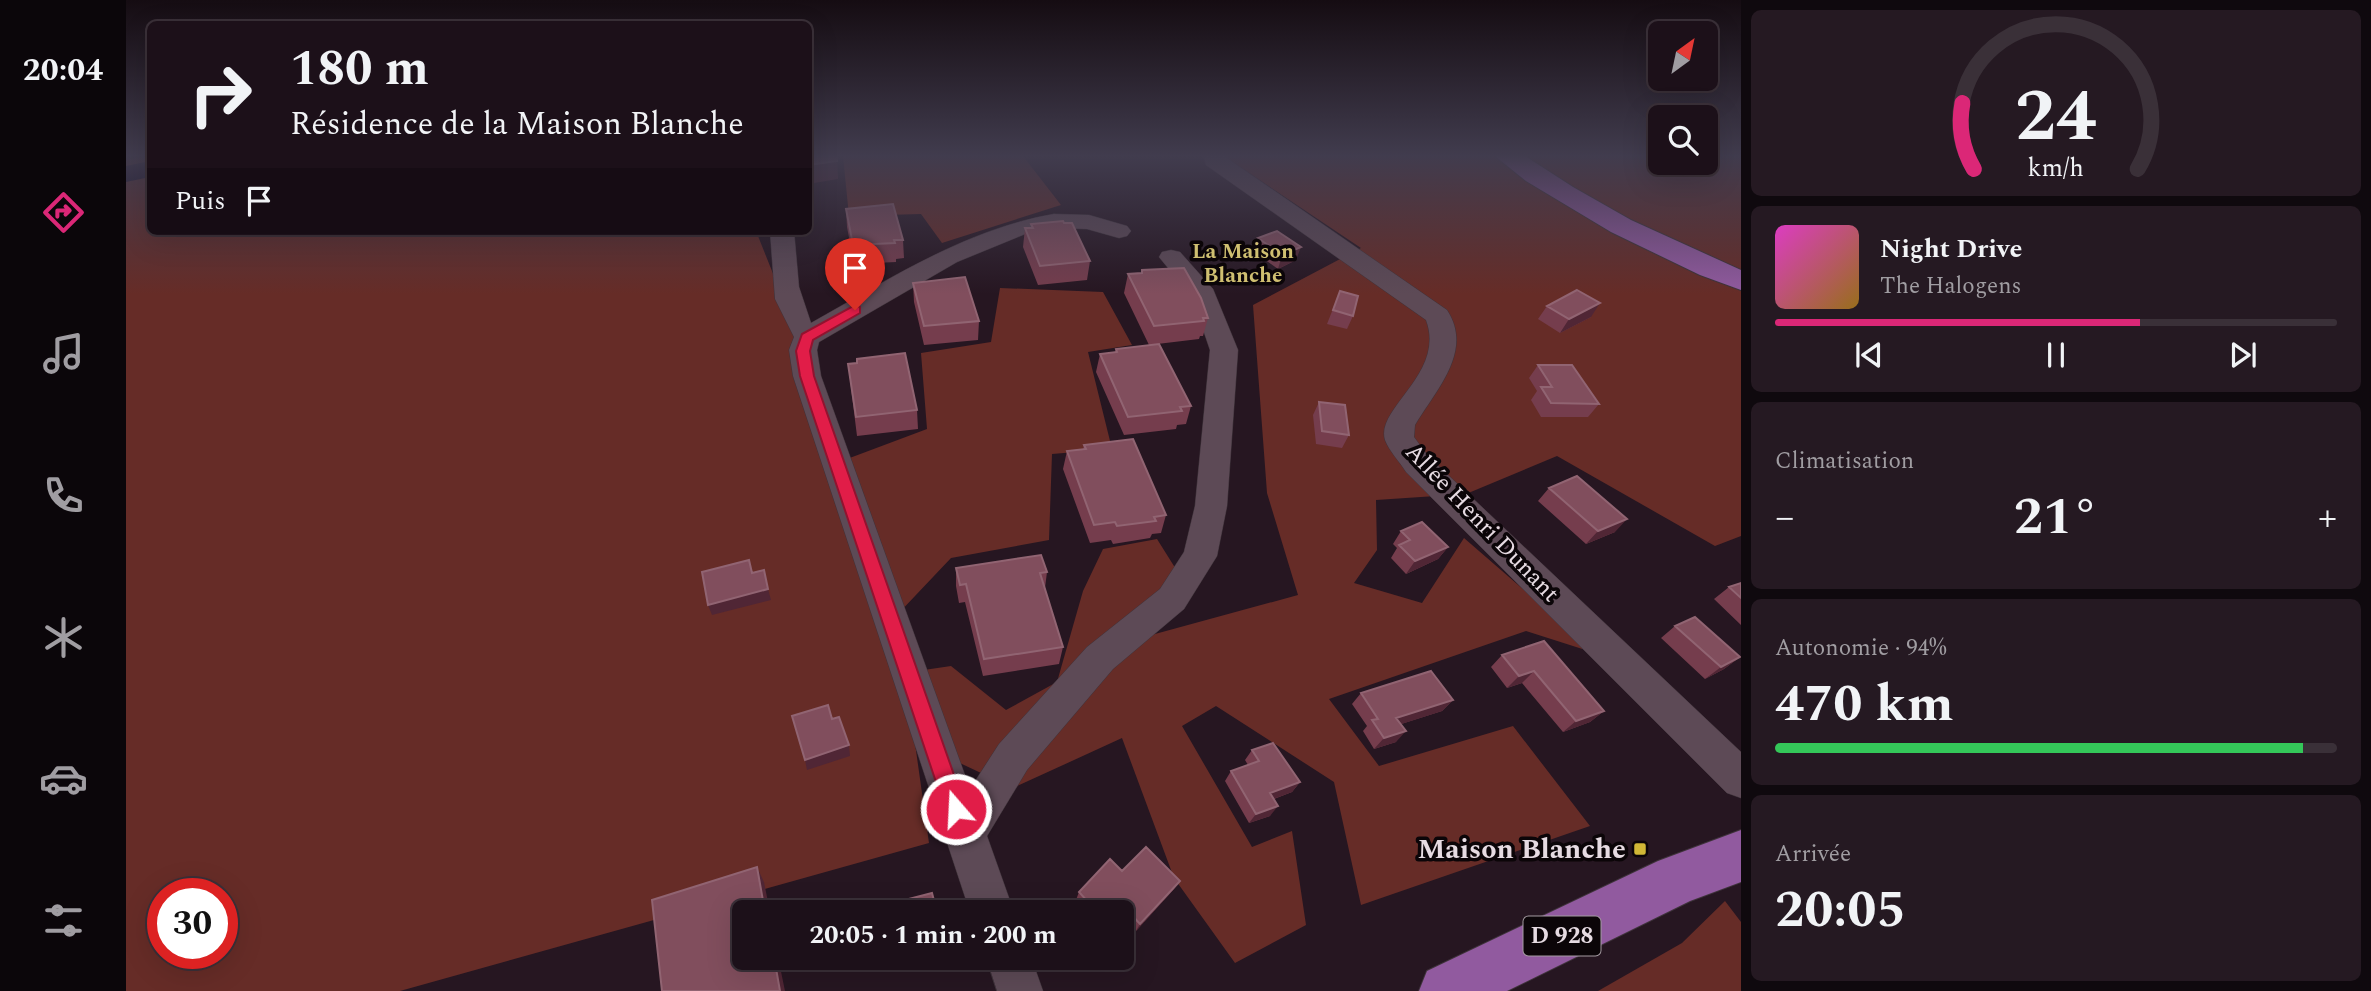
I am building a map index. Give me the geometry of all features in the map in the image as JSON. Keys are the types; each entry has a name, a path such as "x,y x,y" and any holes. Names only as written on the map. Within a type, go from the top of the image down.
{"main road":[{"path":"1581,202 1622,225 1741,281"},
{"path":"1601,202 1623,216 1741,271"},
{"name":"D 928","path":"1447,991 1678,880 1741,856"}],"street":[{"name":"Allée Henri Dunant","path":"1275,202 1438,316 1444,332 1442,359 1400,424 1399,438 1417,464 1741,779"},
{"path":"988,900 807,376 803,351 807,337 948,257 1024,226 1054,221 1089,222 1119,231"},
{"path":"782,235 787,301 793,319 807,337"},
{"path":"964,835 1013,757 1100,658 1172,599 1200,556 1211,506 1224,350 1204,295 1171,257"},
{"path":"1013,970 1020,991"}],"shaded area":[{"path":"126,202 147,202 147,235 758,235 847,459 927,429 921,353 991,342 1000,288 1103,292 1132,345 1088,352 1112,449 1052,454 1049,540 951,558 897,615 929,843 400,991 126,991"},
{"path":"848,202 1059,202 1061,205 942,243 921,214 849,216"},
{"path":"1293,202 1741,202 1741,536 1715,546 1557,456 1466,494 1376,500 1377,550 1354,583 1422,603 1464,538 1598,654 1526,631 1329,699 1379,766 1513,726 1590,826 1361,905 1334,782 1216,706 1182,726 1252,847 1292,831 1306,925 1235,963 1174,878 1122,738 1013,788 947,757 917,671 951,666 1006,710 1057,682 1083,591 1103,549 1157,539 1179,574 1144,637 1298,595 1267,493 1253,305 1361,248"},
{"path":"1725,901 1741,922 1741,991 1598,991 1682,943"}],"building":[{"path":"893,204 903,240 894,240 895,243 853,245 846,209"},
{"path":"1063,221 1072,223 1090,261 1040,266 1025,228 1033,228 1031,224"},
{"path":"1277,231 1301,247 1282,255 1258,238"},
{"path":"1184,268 1201,298 1208,318 1203,318 1204,321 1154,326 1128,274 1142,273 1142,270"},
{"path":"965,277 979,321 924,326 913,283"},
{"path":"1577,290 1600,303 1569,319 1547,306"},
{"path":"1340,291 1358,296 1353,316 1333,310"},
{"path":"1159,344 1191,406 1180,407 1182,411 1128,417 1100,354 1117,352 1116,349"},
{"path":"905,353 917,410 856,417 848,364 857,363 857,359"},
{"path":"1538,365 1572,365 1599,404 1551,403 1541,387 1552,387"},
{"path":"1319,402 1345,405 1349,435 1322,431"},
{"path":"1133,439 1166,515 1154,517 1156,521 1117,526 1115,522 1094,525 1067,451 1086,449 1084,445"},
{"path":"1577,476 1627,519 1598,531 1549,488"},
{"path":"1422,522 1448,547 1415,561 1399,545 1410,540 1401,531"},
{"path":"1041,555 1047,572 1040,573 1063,647 984,659 966,584 960,585 956,568"},
{"path":"749,560 752,573 764,570 768,589 708,605 702,572"},
{"path":"1741,583 1741,598 1729,587"},
{"path":"1695,617 1740,657 1721,667 1675,626"},
{"path":"1544,641 1604,711 1576,721 1534,671 1519,676 1502,655"},
{"path":"1431,671 1453,700 1396,718 1406,731 1384,738 1372,720 1378,719 1361,693"},
{"path":"828,705 832,719 839,717 849,745 805,760 792,716"},
{"path":"1273,743 1300,782 1270,793 1278,806 1256,814 1231,771 1259,761 1252,750"},
{"path":"1146,847 1180,881 1140,924 1134,917 1134,900 1086,900 1079,892 1110,859 1122,871"},
{"path":"757,867 763,900 732,900 732,970 776,970 780,991 662,991 652,900"},
{"path":"932,893 934,900 905,900"}],"place":[{"name":"Maison Blanche","path":"1640,849"}],"district":[{"name":"La Maison Blanche","path":"1243,264"}],"route":[{"path":"855,310 807,337 803,351 807,376 956,809"}]}
